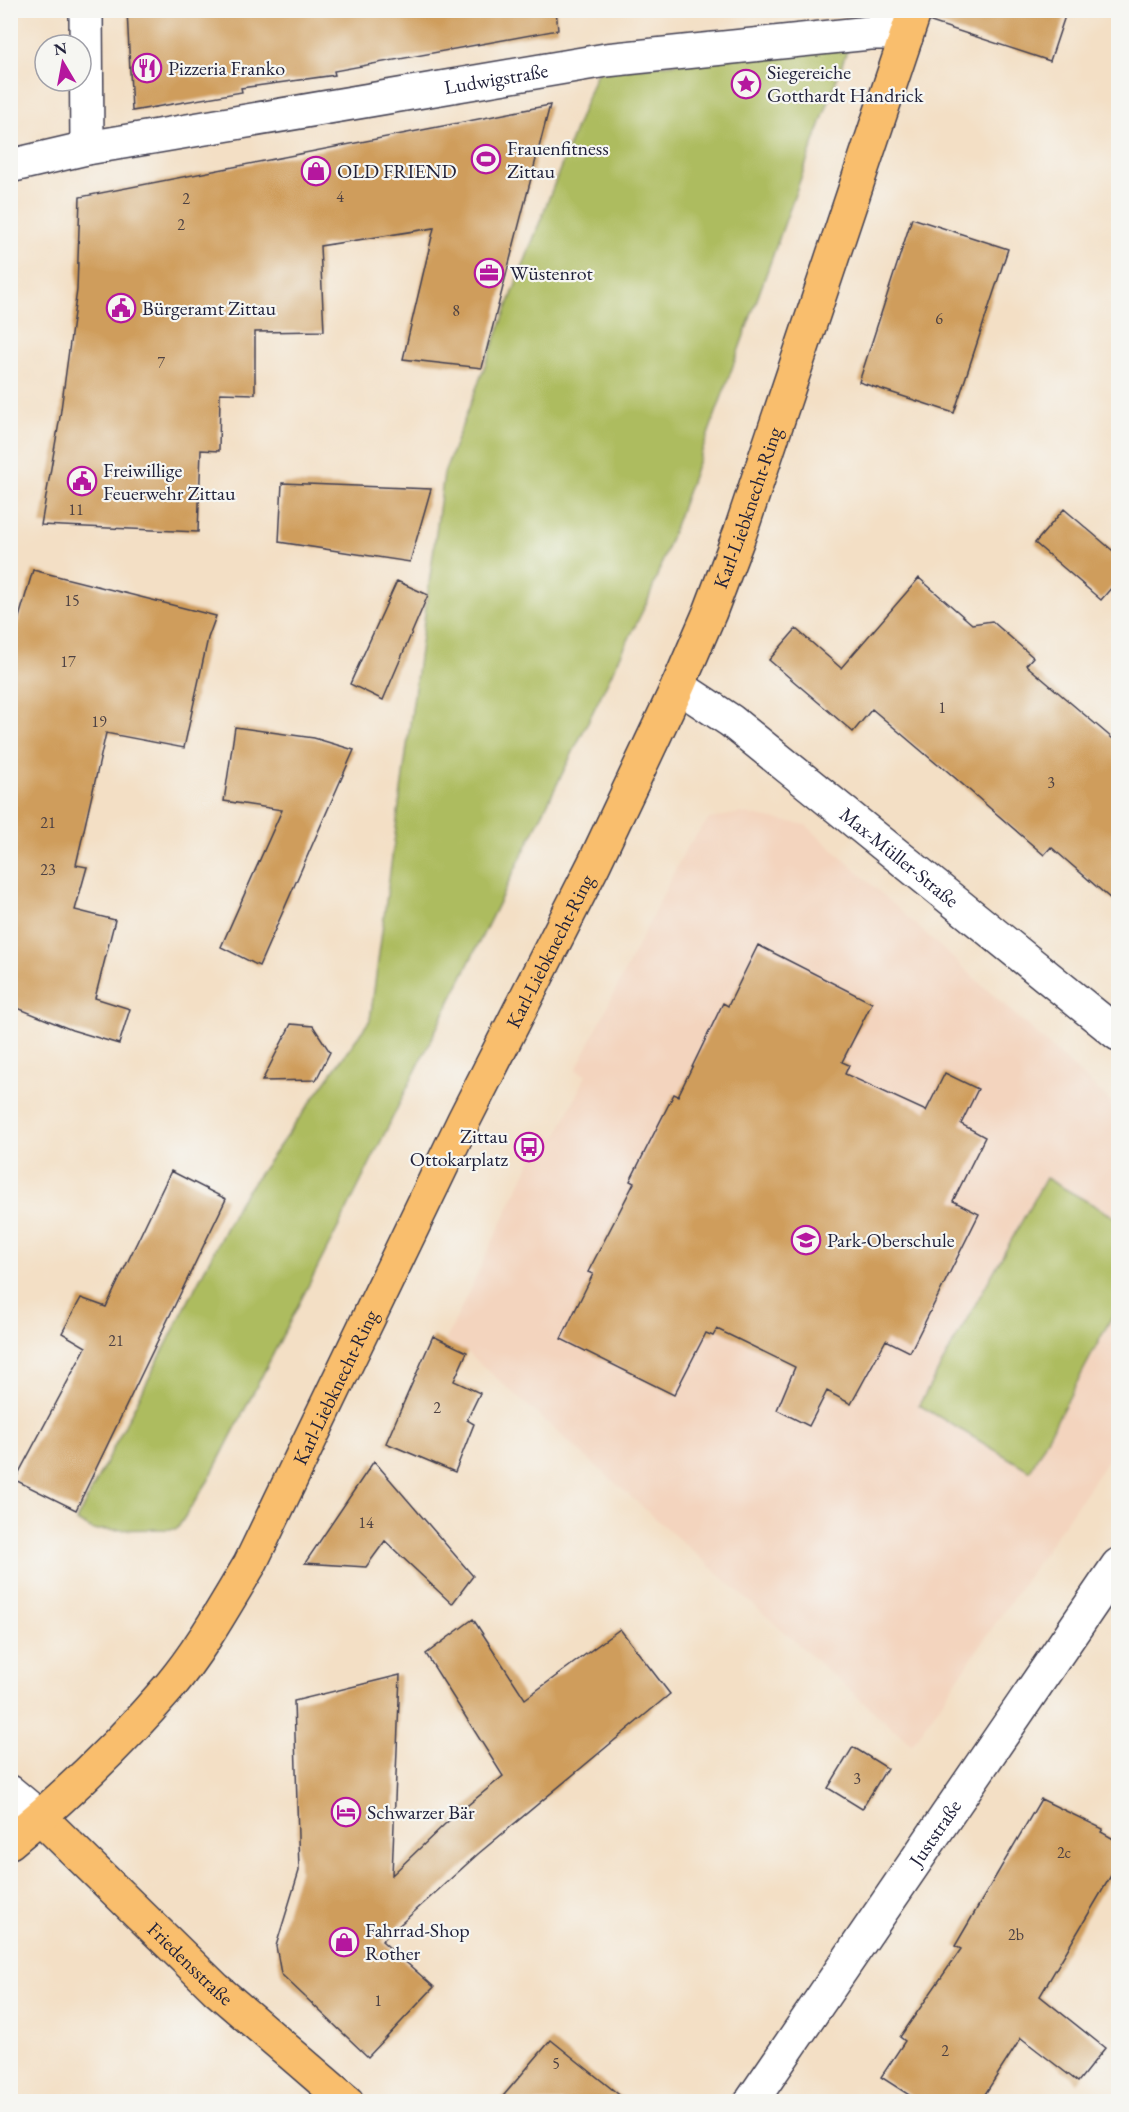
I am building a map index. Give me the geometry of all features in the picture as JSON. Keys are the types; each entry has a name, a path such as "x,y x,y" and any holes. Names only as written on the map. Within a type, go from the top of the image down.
{"main road":[{"name":"Karl-Liebknecht-Ring","path":"10,1842 40,1817 118,1742 171,1684 213,1625 250,1564 464,1120 594,864 678,686 710,612 741,533 910,24"},
{"name":"Friedensstraße","path":"40,1817 216,1989 347,2102"}],"street":[{"path":"86,10 87,148"},
{"name":"Ludwigstraße","path":"10,166 87,148 606,60 887,33 910,24"},
{"name":"Max-Müller-Straße","path":"678,686 731,721 1119,1034"},
{"name":"Juststraße","path":"752,2102 1119,1565"},
{"path":"10,1792 40,1817"}],"shaded area":[{"name":"Park-Oberschule","path":"741,813 806,825 1118,1108 1118,1445 912,1745 467,1352 445,1342 544,1133 556,1138 586,1075 576,1070 686,848 709,819"}],"green space":[{"path":"849,45 649,598 344,1216 208,1481 177,1529 93,1530 76,1521 239,1202 370,1020 444,473 597,72"},
{"path":"1046,1178 1118,1219 1118,1305 1030,1471 919,1405"}],"building":[{"path":"127,10 556,10 558,30 334,71 335,75 241,88 242,92 132,111"},
{"path":"933,10 1067,10 1050,61 931,22"},
{"path":"550,105 482,368 403,359 434,228 320,246 324,331 255,332 255,394 220,393 219,451 201,450 198,532 41,525 60,417 77,290 80,197"},
{"path":"912,218 1008,249 954,413 859,382"},
{"path":"282,483 431,489 410,562 279,542"},
{"path":"1064,509 1119,556 1119,579 1101,600 1035,543"},
{"path":"33,570 216,616 208,638 184,748 106,733 76,865 87,867 75,910 115,920 95,998 130,1009 119,1044 72,1030 10,1005 10,648"},
{"path":"919,578 972,624 992,621 1033,657 1026,665 1119,744 1119,906 1051,847 1044,855 872,709 853,732 769,660 796,629 841,668"},
{"path":"397,581 428,595 383,700 350,684"},
{"path":"235,727 314,738 354,750 259,966 221,947 282,810 224,801"},
{"path":"758,945 872,1003 842,1062 849,1065 845,1074 926,1111 945,1073 978,1089 961,1124 985,1137 953,1201 979,1214 910,1352 886,1340 851,1404 827,1391 809,1426 777,1410 795,1367 717,1329 713,1336 706,1333 674,1395 561,1339 593,1274 588,1272 634,1183 630,1181 674,1094 678,1096 723,1003 728,1006"},
{"path":"291,1024 313,1026 330,1052 316,1080 262,1081"},
{"path":"171,1171 226,1199 76,1510 15,1480 86,1347 62,1333 81,1298 106,1307"},
{"path":"433,1336 467,1352 454,1381 480,1393 467,1420 474,1424 455,1472 386,1443"},
{"path":"374,1461 473,1576 452,1604 385,1541 366,1567 305,1563"},
{"path":"473,1619 525,1699 620,1629 670,1694 478,1854 382,1941 434,1987 368,2057 281,1974 276,1946 299,1871 294,1701 400,1675 392,1875 445,1824 503,1776 426,1654"},
{"path":"853,1747 887,1768 862,1809 828,1788"},
{"path":"1041,1799 1103,1829 1101,1832 1119,1842 1119,1862 1040,1996 1105,2048 1078,2082 1021,2038 980,2102 920,2102 881,2077 905,2041 900,2037 961,1949 955,1946"},
{"path":"551,2040 628,2102 498,2102"}],"place":[{"name":"Pizzeria Franko","path":"147,68"},
{"name":"Siegereiche Gotthardt Handrick","path":"746,84"},
{"name":"Frauenfitness Zittau","path":"486,159"},
{"name":"OLD FRIEND","path":"316,171"},
{"name":"Wüstenrot","path":"489,273"},
{"name":"Bürgeramt Zittau","path":"121,308"},
{"name":"Freiwillige Feuerwehr Zittau","path":"82,481"},
{"name":"Zittau Ottokarplatz","path":"529,1147"},
{"name":"Park-Oberschule","path":"806,1240"},
{"name":"Schwarzer Bär","path":"346,1812"},
{"name":"Fahrrad-Shop Rother","path":"344,1942"}]}
